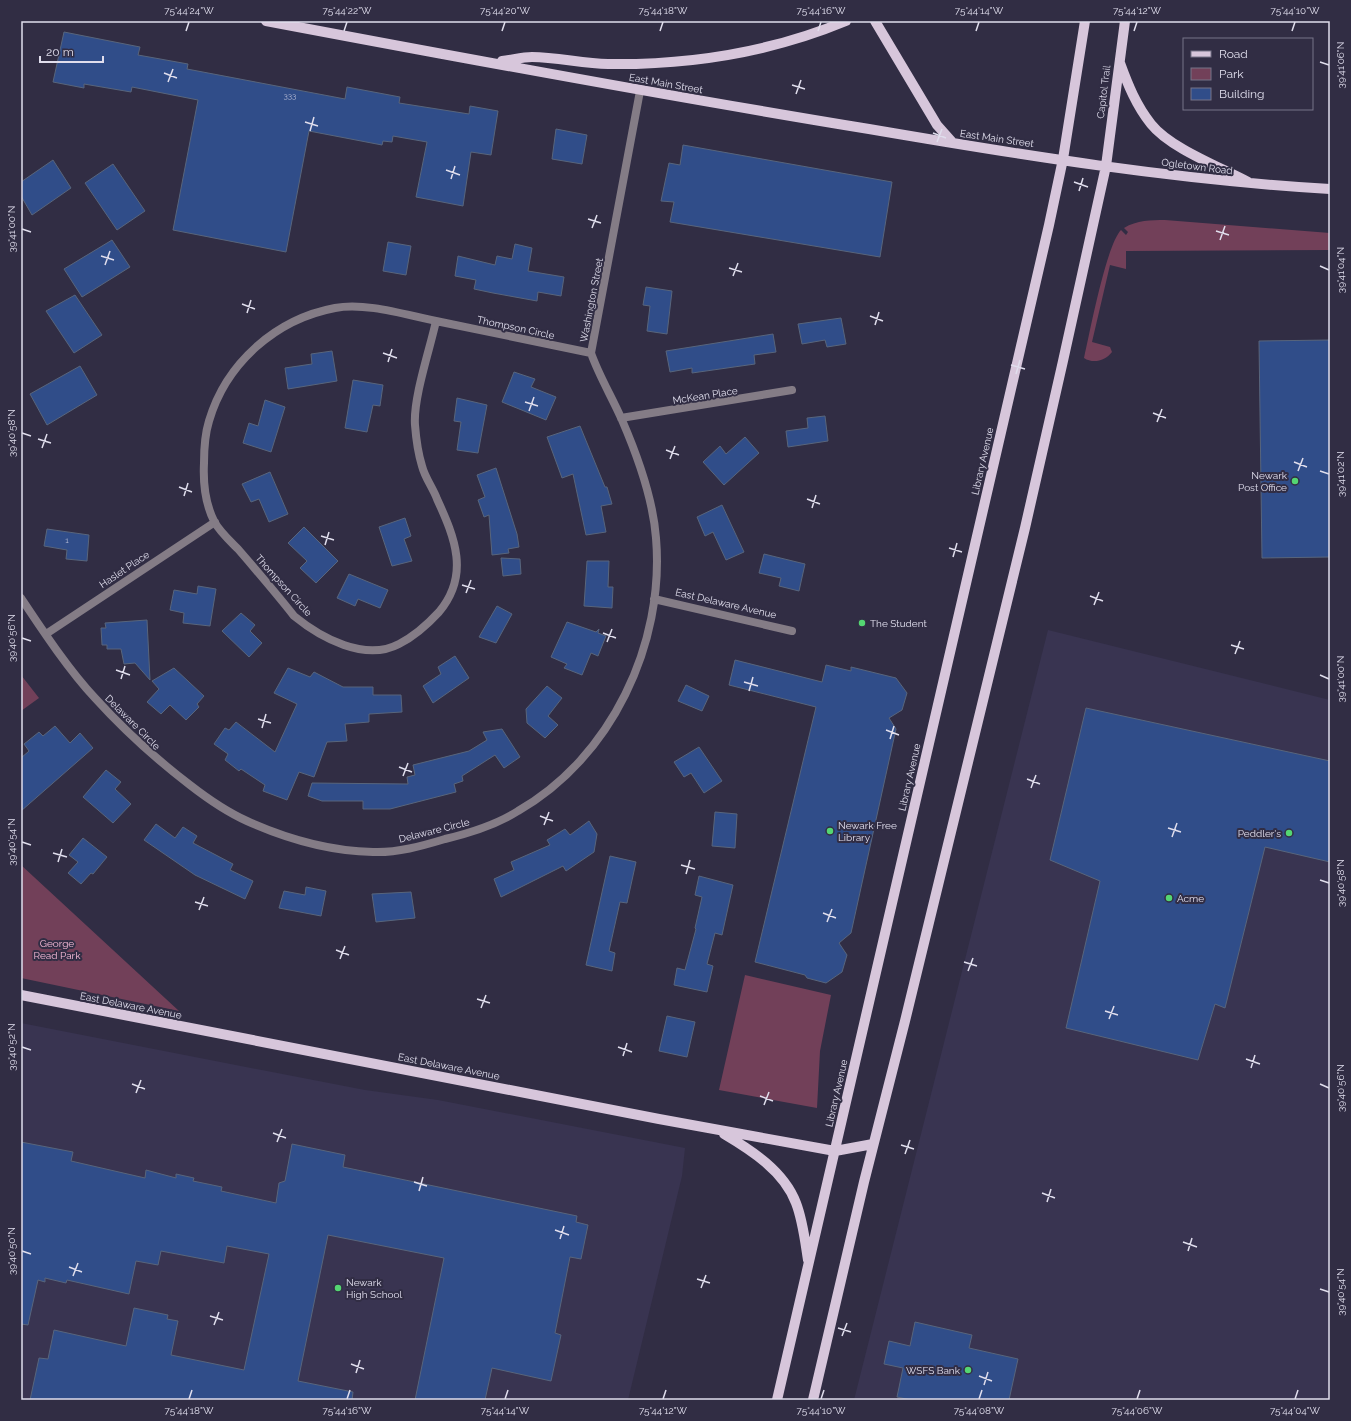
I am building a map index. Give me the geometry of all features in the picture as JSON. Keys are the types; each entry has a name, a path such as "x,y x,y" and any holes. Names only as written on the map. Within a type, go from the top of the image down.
{"main road":[{"name":"East Main Street","path":"266,21 640,91 953,143 1063,159"},
{"path":"490,62 532,57 605,64 637,65 701,60 751,52 778,45 802,38 846,21"},
{"path":"876,21 937,125 953,143"},
{"path":"1063,159 1085,21"},
{"name":"Capitol Trail","path":"1106,166 1125,21"},
{"path":"1119,60 1132,96 1152,125 1182,148 1254,185"},
{"name":"Ogletown Road","path":"1063,159 1254,185 1330,189"},
{"name":"Library Avenue","path":"777,1400 1063,159"},
{"path":"813,1400 1023,534 1106,166"},
{"name":"East Delaware Avenue","path":"21,995 717,1130 835,1151 874,1144"},
{"path":"717,1130 751,1150 774,1170 786,1187 795,1202 802,1226 809,1266"}],"street":[{"name":"Washington Street","path":"640,91 591,353 597,370 621,418 640,466 652,508 656,538 657,568 654,598"},
{"name":"Thompson Circle","path":"436,321 417,402 415,423 422,467 451,532 458,560 456,582 445,604 430,622 413,637 390,649 368,651 330,639 307,626 294,616 215,522 204,494 204,448 208,422 216,400 225,385 255,347 272,333 292,321 316,312 337,308 359,307 436,321 591,353"},
{"name":"McKean Place","path":"621,418 792,390"},
{"name":"Haslet Place","path":"46,634 215,522"},
{"name":"Delaware Circle","path":"21,598 93,696 108,712 156,759 213,802 246,821 289,838 331,848 375,852 412,848 488,826 518,812 547,792 590,751 621,703 638,667 654,598"},
{"name":"East Delaware Avenue","path":"654,598 792,631"}],"shaded area":[{"path":"1048,630 1330,700 1330,1400 854,1400"},
{"name":"Newark High School","path":"21,1023 365,1090 438,1100 685,1148 682,1176 628,1400 21,1400"}],"green space":[{"path":"1149,220 1330,233 1330,250 1126,251 1126,269 1110,265 1092,342 1110,347 1112,352 1106,358 1099,361 1091,361 1084,358 1099,290 1115,239 1121,230 1126,235 1128,232 1124,228 1134,223"},
{"path":"21,675 39,698 21,711"},
{"name":"George Read Park","path":"21,865 179,1011 21,978"},
{"path":"745,975 831,995 820,1051 817,1108 719,1090"}],"building":[{"path":"64,32 140,47 138,55 188,64 187,69 345,99 347,87 400,97 399,103 469,114 470,106 498,111 491,155 471,152 463,206 416,197 427,142 393,136 392,142 383,141 382,145 309,131 286,252 173,230 198,100 132,87 131,92 84,84 84,88 53,82"},
{"path":"556,129 587,135 582,164 552,159"},
{"path":"683,145 892,182 880,257 670,222 674,202 661,201 669,163 680,165"},
{"path":"53,160 71,188 32,215 21,196 21,182"},
{"path":"113,164 145,211 117,230 85,183"},
{"path":"112,240 130,267 82,297 64,269"},
{"path":"388,242 411,246 406,275 383,271"},
{"path":"515,244 532,248 528,271 564,277 561,296 538,292 537,301 493,293 474,289 476,280 455,276 458,256 495,265 497,256 512,259"},
{"path":"646,287 672,291 667,334 647,331 650,306 643,305"},
{"path":"75,295 102,335 74,353 46,311"},
{"path":"841,318 846,344 827,347 825,340 802,344 798,324"},
{"path":"773,334 776,352 754,355 755,364 692,373 692,368 670,372 666,351"},
{"name":"Newark Post Office","path":"1330,340 1330,557 1262,558 1259,341"},
{"path":"332,351 337,381 288,389 285,368 312,364 311,354"},
{"path":"80,366 97,395 47,425 30,394"},
{"path":"514,372 535,379 531,387 556,397 546,420 502,402"},
{"path":"353,380 383,385 380,406 373,405 367,432 345,428"},
{"path":"457,398 487,405 478,453 457,450 461,422 454,421"},
{"path":"265,400 285,407 271,452 243,443 249,423 258,426"},
{"path":"825,416 828,441 788,447 786,431 808,428 807,418"},
{"path":"580,426 605,487 607,487 612,504 601,506 606,532 586,535 573,474 562,478 547,437"},
{"path":"745,437 759,453 724,485 703,462 720,446 726,454"},
{"path":"496,468 517,534 519,547 508,549 509,553 492,555 489,515 484,517 478,500 485,497 477,475"},
{"path":"270,472 288,514 269,522 259,499 251,502 242,484"},
{"path":"722,505 744,552 726,560 713,532 705,536 697,517"},
{"path":"405,518 411,536 404,539 412,561 392,566 379,527"},
{"path":"304,527 338,561 316,583 300,568 307,561 288,543"},
{"path":"47,529 89,535 87,561 66,559 67,550 44,546"},
{"path":"764,554 805,564 799,591 779,586 781,578 759,573"},
{"path":"501,558 520,559 521,574 503,576"},
{"path":"587,561 609,561 608,587 613,587 612,608 584,606"},
{"path":"349,574 388,590 380,608 358,599 355,606 337,598"},
{"path":"198,586 216,589 210,626 183,623 184,613 170,610 174,590 197,594"},
{"path":"497,606 512,614 496,643 479,637"},
{"path":"241,613 255,625 250,631 262,643 249,657 222,631"},
{"path":"147,620 150,680 135,663 124,664 121,649 107,649 107,645 102,645 101,628 106,628 105,623"},
{"path":"567,622 596,632 599,629 598,633 606,636 598,656 591,653 582,675 564,668 567,664 551,657"},
{"path":"455,656 469,678 433,703 423,686 441,674 438,667"},
{"name":"Newark Free Library","path":"735,660 822,682 826,665 851,671 851,667 896,678 907,693 902,710 889,718 896,729 851,933 839,943 847,955 842,972 826,983 807,978 805,975 755,962 816,707 729,685"},
{"path":"174,668 204,696 197,704 199,707 186,720 170,705 161,714 147,702 159,689 152,681"},
{"path":"288,668 310,677 314,672 343,687 373,687 373,695 401,695 402,712 369,714 369,722 345,724 347,741 327,742 314,777 299,772 287,800 263,791 265,785 241,769 239,771 225,760 228,754 214,744 225,728 229,730 236,722 275,752 297,704 274,693"},
{"path":"686,685 709,696 702,711 678,701"},
{"path":"547,686 562,698 548,716 558,725 545,738 527,723 526,709"},
{"path":"1086,708 1330,761 1330,862 1265,847 1225,1008 1215,1004 1198,1060 1066,1028 1100,881 1050,860"},
{"path":"55,726 70,743 80,733 93,748 21,811 21,758 29,751 24,744 39,732 43,736"},
{"path":"502,729 520,757 504,768 495,755 462,776 463,781 454,784 456,792 390,809 363,809 363,801 322,801 308,796 312,783 408,784 407,777 415,775 413,765 469,751 487,740 483,732"},
{"path":"699,747 722,781 704,793 691,773 684,777 674,762"},
{"path":"106,770 121,782 115,789 131,804 113,823 83,797"},
{"path":"715,812 737,814 735,848 712,846"},
{"path":"589,821 597,834 594,852 566,871 563,866 501,897 494,879 514,870 511,862 550,845 547,840 565,829 570,835"},
{"path":"156,824 175,838 183,827 197,836 193,843 233,864 230,870 253,881 245,899 195,875 144,840"},
{"path":"83,838 107,857 93,874 91,873 81,884 68,873 78,862 69,855"},
{"path":"610,856 636,862 627,903 620,902 609,951 615,953 612,971 586,965"},
{"path":"699,876 733,885 722,935 715,933 707,964 713,966 707,992 674,985 677,968 685,970 696,929 702,897 695,895"},
{"path":"306,887 326,891 321,916 279,908 284,891 305,895"},
{"path":"411,892 415,918 376,922 372,894"},
{"path":"667,1016 695,1022 687,1057 659,1051"},
{"path":"21,1142 73,1152 71,1161 145,1178 146,1170 176,1178 176,1174 194,1178 193,1181 222,1187 221,1191 276,1203 279,1183 285,1181 292,1144 345,1155 343,1167 577,1216 576,1222 588,1225 581,1259 570,1257 555,1333 561,1335 551,1381 492,1368 485,1400 415,1400 444,1258 328,1235 298,1381 353,1392 352,1400 30,1400 39,1358 48,1359 54,1330 126,1346 134,1308 168,1315 167,1319 178,1321 171,1355 244,1370 269,1254 227,1246 224,1263 161,1251 158,1265 136,1261 129,1294 67,1280 66,1283 45,1278 45,1282 38,1280 28,1325 21,1324"},
{"path":"915,1322 972,1335 969,1348 1018,1359 1009,1400 911,1400 897,1397 903,1368 884,1364 889,1341 910,1346"}],"place":[{"name":"Newark Post Office","path":"1295,481"},
{"name":"The Student","path":"862,623"},
{"name":"Newark Free Library","path":"830,831"},
{"name":"Peddler's","path":"1289,833"},
{"name":"Acme","path":"1169,898"},
{"name":"Newark High School","path":"338,1288"},
{"name":"WSFS Bank","path":"968,1370"}]}
